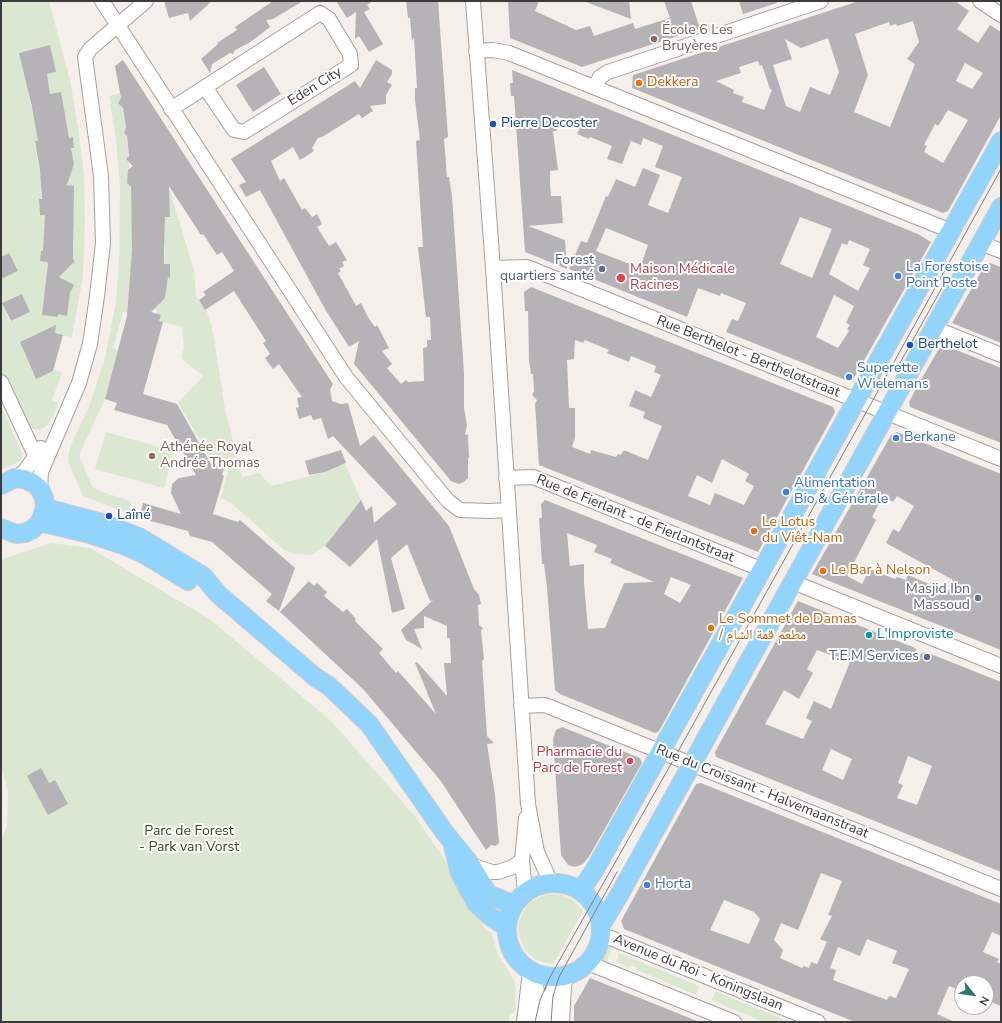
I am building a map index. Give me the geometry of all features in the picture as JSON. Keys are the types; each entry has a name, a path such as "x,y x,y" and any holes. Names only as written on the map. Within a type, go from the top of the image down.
{"main road":[{"path":"579,890 594,871 1001,141"},
{"path":"601,929 593,903 579,890 566,884 551,883 540,885 519,899 510,912 507,927 509,944 512,952 523,966 531,971 543,976 563,976 578,970 588,963 598,946 601,929 618,897 1001,207"},
{"path":"1,528 16,534 25,532 34,529 43,515 44,498 40,489 24,479 8,482"},
{"path":"43,515 144,554 197,586 218,594 315,677 329,686 369,724 452,843 471,864 488,894 519,899"},
{"path":"452,843 460,873 476,903 491,917 507,927"}],"street":[{"path":"102,1 346,377 448,501 460,510 490,512 508,510"},
{"path":"40,489 41,472 79,383 90,344 103,243 101,176 85,56 90,49 146,1"},
{"path":"473,1 493,268 528,804 538,852 551,883"},
{"path":"595,88 600,78 608,72 821,1"},
{"path":"980,1 1001,15"},
{"name":"Eden City","path":"171,109 205,87 320,13 329,19 350,54 352,65 244,132 234,130 205,87"},
{"path":"476,51 493,50 509,53 951,231"},
{"path":"981,243 1001,251"},
{"name":"Rue Berthelot - Berthelotstraat","path":"493,268 527,267 856,402 1001,459"},
{"path":"934,328 1001,355"},
{"path":"1,382 35,455"},
{"path":"8,482 24,472 35,455 64,418"},
{"name":"Rue de Fierlant - de Fierlantstraat","path":"506,478 533,477 763,570"},
{"path":"794,582 1001,666"},
{"name":"Rue du Croissant - Halvemaanstraat","path":"522,706 545,705 1001,889"},
{"path":"519,899 528,804"},
{"path":"471,864 492,872 498,872 514,867 522,860"},
{"name":"Avenue du Roi - Koningslaan","path":"601,929 818,1022"},
{"path":"588,963 734,1022"},
{"path":"524,1022 531,971"},
{"path":"531,971 540,1000 536,1022"},
{"path":"549,1022 551,995 563,976"},
{"path":"562,1022 563,976"}],"green space":[{"path":"1,1 49,1 70,80 78,127 84,174 85,222 83,276 72,337 41,332 20,342 36,379 55,370 62,373 52,400 59,403 49,424 40,430 33,429 25,423 1,371 1,279 18,271 9,253 1,257","holes":["50,45 56,72 35,77 19,53","50,92 50,94 31,107 29,95","73,137 74,148 69,149 74,159 74,166 39,170 35,141","68,182 68,185 74,186 74,197 41,199 41,186","44,226 74,230 73,259 75,261 69,267 47,264 47,262 40,261 41,251 44,251","46,282 49,282 67,315 58,314 57,317 42,315 48,290 45,290","22,294 30,312 10,322 2,303"]},
{"path":"120,93 126,129 125,133 127,137 132,208 130,210 132,216 132,249 128,312 123,312 113,348 118,350 105,399 80,453 80,458 92,486 97,490 130,501 131,504 128,513 83,496 69,464 68,458 70,447 90,404 105,358 116,302 119,260 120,189 116,139 109,96"},
{"path":"169,187 194,271 196,296 207,312 213,332 225,409 242,477 259,473 271,486 325,472 345,464 361,500 325,546 311,555 294,554 283,549 231,503 221,498 229,467 212,461 178,403 203,376 181,358 184,348 182,327 159,321 161,315 156,314 157,310 149,308 150,306 157,307 158,300 164,300 166,293 162,293 164,277 170,277 170,264 164,264 165,251 161,228 165,228 165,223 159,217 170,217"},
{"path":"1,405 23,455 20,461 1,470"},
{"path":"106,432 174,451 164,488 95,469"},
{"name":"Parc de Forest - Park van Vorst","path":"51,543 90,548 211,620 331,721 414,815 445,860 459,886 485,921 482,925 492,934 498,955 515,982 516,1010 509,1016 509,1022 1,1022 1,840 7,826 8,792 1,764 1,561 5,558"},
{"path":"553,894 562,895 572,899 583,911 553,964 536,960 525,950 519,936 518,926 521,916 528,904 541,896"},
{"path":"607,944 614,944 605,965 599,960"},
{"path":"619,953 699,986 696,995 637,970 638,968 631,965 629,967 616,962"},
{"path":"715,991 790,1022 764,1022 711,1000 715,994"}],"building":[{"path":"164,1 212,1 190,21 188,13 169,18"},
{"path":"273,1 303,1 273,19 266,20 270,27 249,43 235,50 233,54 230,53 212,64 210,73 201,59 218,44 217,43 237,30 235,27"},
{"path":"336,1 373,1 367,5 370,9 364,12 383,44 369,52 359,36 355,39 356,12 347,18"},
{"path":"406,1 438,1 448,137 444,139 447,177 449,177 452,196 464,373 464,408 467,425 465,434 468,435 469,458 468,478 459,484 451,481 354,364 359,341 349,347 325,309 260,190 246,197 239,185 246,182 231,159 355,81 360,88 376,60 392,70 392,74 387,82 392,85 386,95 386,104 370,106 373,111 362,118 359,114 318,138 312,148 314,151 300,160 293,147 271,161 280,181 284,178 302,210 305,208 312,217 317,214 322,224 317,227 329,246 336,242 347,260 342,262 344,266 339,269 341,271 338,273 356,306 361,303 369,319 375,327 377,325 389,348 382,351 392,364 387,368 401,384 406,380 408,382 424,381 423,348 427,347 427,340 431,340 430,317 426,317 418,247 423,247 416,141 420,140 415,100 415,88 417,88 414,38 412,41 410,18 408,18"},
{"path":"508,1 539,1 535,11 576,30 590,26 594,36 633,23 635,29 670,18 664,1 691,1 700,29 582,67 510,38"},
{"path":"629,1 631,19 586,2"},
{"path":"739,1 776,1 777,3 743,14"},
{"path":"859,1 955,1 969,11 957,29 978,43 990,25 1001,32 1001,115 948,211 943,213 632,88 633,75","holes":["913,21 919,42 907,59 915,64 890,127 854,112 868,75 855,34 889,22 890,26 896,24 897,26","828,38 839,72 830,95 810,87 800,112 786,106 773,65 792,59 785,39 801,48","758,61 760,66 762,65 770,89 772,90 764,110 742,102 744,97 733,93 734,90 716,81 741,73 739,67","965,63 983,73 972,89 956,81","948,110 968,120 943,163 924,152 927,146 924,145 935,124 938,126"]},
{"path":"50,45 56,72 47,74 50,94 61,92 69,138 73,137 74,148 71,148 74,164 67,185 74,186 73,259 75,261 59,277 74,285 70,293 67,316 58,314 58,317 42,315 48,264 47,262 40,261 41,251 43,251 45,215 40,215 39,199 42,199 40,170 35,141 38,141 32,107 19,53"},
{"path":"123,60 333,384 330,389 332,401 341,404 348,403 360,446 374,435 449,526 474,589 479,595 481,604 478,605 479,625 483,628 481,631 484,659 482,661 487,736 494,743 487,744 495,795 499,843 495,846 491,845 486,850 440,780 363,689 280,612 309,581 314,586 317,583 327,592 324,596 343,612 347,609 356,619 355,621 383,649 379,653 396,673 398,671 436,714 415,663 417,662 447,696 444,663 451,663 450,638 447,638 447,626 424,616 424,628 414,629 422,649 406,640 401,630 433,600 430,601 407,544 391,558 405,609 392,613 377,539 350,567 325,546 361,500 366,511 372,506 374,523 397,504 333,436 328,439 321,418 313,420 311,415 299,419 296,408 299,407 297,398 302,397 279,364 273,369 265,358 270,354 263,343 266,341 234,291 205,310 199,300 206,295 203,292 234,271 222,252 217,255 203,234 201,235 169,186 170,217 165,217 164,264 170,264 170,278 168,277 165,298 151,312 161,315 159,321 163,322 143,394 177,404 211,464 224,468 222,475 224,476 213,514 238,522 240,520 295,568 279,611 266,601 272,594 212,542 190,536 188,531 139,518 143,503 181,514 171,493 172,484 179,478 196,475 167,425 114,410 117,403 105,399 127,316 132,249 131,187 127,183 128,170 133,166 126,159 129,156 127,136 124,133 126,128 123,108 118,103 121,98 115,66"},
{"path":"264,67 281,94 253,112 236,85"},
{"path":"512,70 918,234 931,242 853,380 848,381 726,332 732,319 738,321 746,303 721,293 720,296 698,288 687,317 569,269 581,241 587,243 606,196 608,197 616,179 635,187 643,168 660,175 648,205 668,213 682,177 655,167 663,146 643,138 641,145 631,141 622,164 607,159 612,146 590,137 589,139 577,134 581,126 556,116 557,131 553,131 558,170 550,171 550,185 551,196 561,196 563,223 528,226 565,240 567,269 525,252 514,96 511,96 510,83 513,83","holes":["800,217 832,229 812,278 780,264","606,228 648,245 640,268 596,251","849,240 870,249 863,265 870,268 858,291 829,274 842,243 847,245","834,295 854,306 846,323 850,325 847,329 849,331 838,348 816,337"]},
{"path":"9,253 18,271 1,279 1,257"},
{"path":"990,263 1001,267 1001,343 952,323 985,265"},
{"path":"531,287 833,407 835,412 758,552 539,465 535,404 537,400 532,395 534,391 533,374 531,374 529,360 528,311 525,311 524,292","holes":["575,340 583,343 585,340 609,350 607,353 629,362 631,356 656,366 654,372 661,375 651,397 635,390 629,406 645,412 643,418 662,426 648,460 626,451 623,451 621,455 618,454 616,457 591,450 590,454 572,447 575,438 575,408 569,408 567,360 574,359","722,459 749,474 745,481 754,486 744,505 715,493 710,505 688,496 697,475 712,483"]},
{"path":"22,294 30,312 11,321 2,303"},
{"path":"56,325 55,333 63,335 53,371 36,379 20,342"},
{"path":"944,345 1001,368 1001,443 910,407 909,402 918,385 940,347"},
{"path":"897,432 1001,474 1001,650 812,574 891,435","holes":["883,496 893,502 897,496 914,506 899,532 893,529 886,543 953,580 948,592 908,575 906,580 897,577 895,579 870,569 862,584 847,576 876,520 872,517"]},
{"path":"341,450 346,463 325,472 309,475 305,461"},
{"path":"545,500 743,578 659,731 655,733 560,694 555,690 547,587 544,564 542,564 539,518 542,518 541,504","holes":["567,533 597,545 594,552 612,559 610,563 654,582 624,583 605,628 588,629 584,564 570,566","671,577 691,585 680,603 664,594"]},
{"path":"798,601 915,648 918,655 926,652 1001,682 1001,872 716,757 715,752","holes":["817,650 850,662 831,709 814,701 806,718 812,721 803,739 765,724 784,690 799,699 813,673 807,669","831,749 852,759 843,780 822,770","908,756 932,766 917,805 897,798 903,785 898,783"]},
{"path":"562,727 640,758 642,763 590,855 583,864 575,867 568,865 561,855 553,739 556,730"},
{"path":"41,768 49,783 55,780 68,804 48,815 27,776"},
{"path":"701,783 1001,904 1001,936 992,932 983,952 999,959 997,962 1001,964 1001,1006 994,1003 994,975 954,975 954,988 949,986 937,1014 955,1022 855,1022 624,929 621,921 696,784","holes":["821,873 842,881 828,915 832,916 820,939 827,942 817,964 811,962 809,968 804,966 802,968 780,958 783,950 774,940 781,923 798,930","724,900 754,912 760,919 749,944 710,930","867,939 897,951 892,963 909,969 896,998 889,996 887,1000 833,980 836,970 830,968 838,947 860,956"]},
{"path":"590,978 697,1022 574,1022 574,1006"}],"tram line":[{"path":"535,1022 540,1000 550,977 675,757 1001,169"},
{"path":"900,363 943,286"},
{"path":"551,1022 553,996 559,977 617,872"}],"place":[{"name":"École 6 Les Bruyères","path":"654,39"},
{"name":"Dekkera","path":"639,83"},
{"name":"Pierre Decoster","path":"493,124"},
{"name":"Forest quartiers santé","path":"602,269"},
{"name":"La Forestoise Point Poste","path":"898,276"},
{"name":"Maison Médicale Racines","path":"621,278"},
{"name":"Berthelot","path":"910,345"},
{"name":"Superette Wielemans","path":"849,377"},
{"name":"Berkane","path":"896,438"},
{"name":"Athénée Royal Andrée Thomas","path":"152,456"},
{"name":"Alimentation Bio & Générale","path":"786,492"},
{"name":"Laîné","path":"109,516"},
{"name":"Le Lotus du Viêt-Nam","path":"754,531"},
{"name":"Le Bar à Nelson","path":"823,571"},
{"name":"Masjid Ibn Massoud","path":"978,598"},
{"name":"Le Sommet de Damas / مطعم قمة الشام","path":"711,628"},
{"name":"L'Improviste","path":"869,635"},
{"name":"T.E.M Services","path":"927,657"},
{"name":"Pharmacie du Parc de Forest","path":"630,761"},
{"name":"Horta","path":"647,885"}]}
